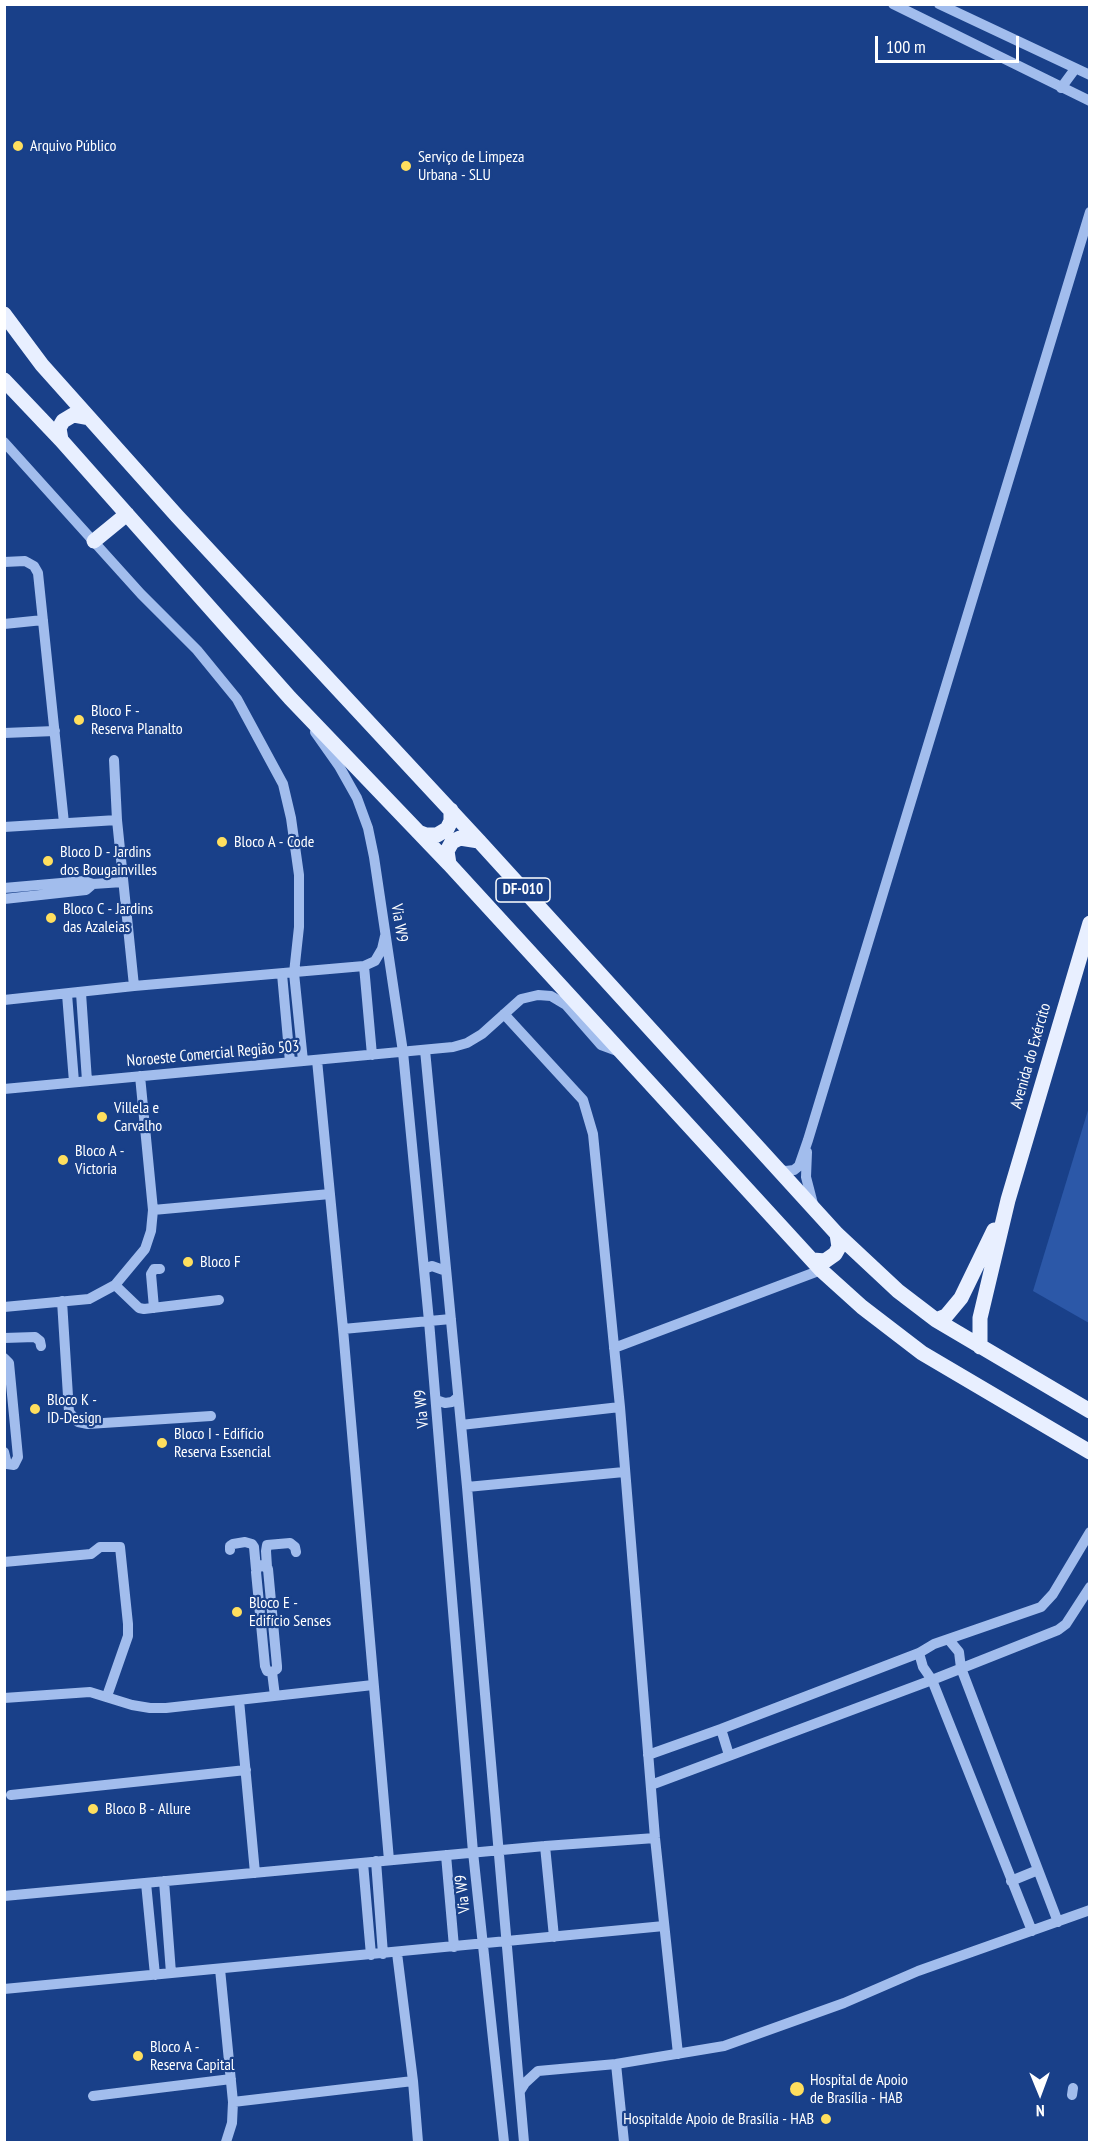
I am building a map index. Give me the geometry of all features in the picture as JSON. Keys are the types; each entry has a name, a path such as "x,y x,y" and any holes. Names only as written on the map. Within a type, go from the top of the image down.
{"main road":[{"name":"DF-010","path":"4,314 42,365 177,516 451,810 837,1234 898,1292 936,1320 1089,1411"},
{"name":"DF-010","path":"4,380 61,440 290,698 449,864 817,1265 862,1307 922,1353 1089,1452"},
{"path":"61,440 59,428 63,421 73,415 89,418"},
{"path":"94,541 127,514"},
{"path":"418,832 437,835 447,829 451,821 451,810"},
{"path":"449,864 447,850 452,842 460,838 479,841"},
{"name":"Avenida do Exército","path":"980,1347 980,1318 1008,1200 1089,923"},
{"name":"Avenida do Exército","path":"936,1320 946,1316 961,1298 1008,1200"},
{"path":"817,1265 835,1254 839,1247 837,1234"}],"street":[{"path":"893,4 1089,101"},
{"path":"939,4 1089,75"},
{"path":"1061,88 1075,69"},
{"path":"778,1169 786,1172 799,1166 808,1140 1089,212"},
{"path":"4,442 141,594 197,650 237,699 283,784 291,818 299,875 299,927 294,973 303,1061"},
{"path":"4,562 25,561 34,566 38,573 64,823"},
{"path":"4,624 43,620"},
{"name":"Via W9","path":"290,698 339,766 357,798 375,857 403,1052 436,1400 473,1852 504,2142"},
{"path":"4,733 55,731"},
{"path":"114,760 117,820 134,986"},
{"path":"4,826 117,820"},
{"path":"4,888 84,881 93,884 123,882"},
{"path":"4,899 86,890 93,884"},
{"path":"4,1000 364,966 375,961 382,949 386,933"},
{"path":"364,966 372,1055"},
{"path":"282,974 290,1062"},
{"path":"81,993 87,1081"},
{"path":"67,994 75,1082"},
{"name":"Noroeste Comercial Região 503","path":"4,1089 453,1047 467,1043 482,1034 522,999 538,995 551,996 566,1005 601,1045 622,1052"},
{"path":"504,1014 583,1100 594,1134 620,1407 655,1838 678,2054"},
{"path":"425,1050 467,1487 524,2142"},
{"path":"317,1060 389,1860"},
{"path":"4,1307 89,1299 115,1285 145,1249 151,1232 153,1210 140,1076"},
{"path":"808,1140 806,1177 810,1198 815,1209"},
{"path":"153,1210 330,1194"},
{"path":"614,1348 817,1265"},
{"path":"424,1269 432,1266 446,1271"},
{"path":"154,1308 152,1271 160,1269"},
{"path":"115,1285 139,1308 219,1300"},
{"path":"63,1301 69,1412 78,1422 88,1424 211,1416"},
{"path":"343,1329 451,1319"},
{"path":"4,1338 35,1338 40,1341 41,1346"},
{"path":"4,1358 9,1363 18,1457 14,1465 7,1464 4,1452"},
{"path":"436,1400 445,1403 452,1402 458,1397"},
{"path":"461,1425 620,1407"},
{"path":"467,1487 624,1472"},
{"path":"648,1755 919,1653 934,1644 1041,1607 1053,1594 1088,1537"},
{"path":"230,1550 233,1544 245,1542 252,1544 262,1568 277,1666 277,1669 272,1672 275,1696"},
{"path":"262,1568 267,1545 290,1543 295,1547 296,1552"},
{"path":"4,1562 92,1554 100,1547 120,1547 128,1636 108,1696"},
{"path":"651,1785 932,1680 1058,1630 1066,1624 1089,1587"},
{"path":"949,1640 959,1652 961,1668 1058,1922"},
{"path":"919,1653 923,1667 932,1680 1032,1931"},
{"path":"4,1698 82,1692 108,1696 132,1705 150,1708 373,1685"},
{"path":"239,1700 255,1873"},
{"path":"721,1729 729,1755"},
{"path":"11,1796 246,1770"},
{"path":"4,1896 473,1852 655,1838"},
{"path":"545,1846 554,1937"},
{"path":"446,1855 454,1947"},
{"path":"376,1862 382,1954"},
{"path":"363,1863 371,1955"},
{"path":"1011,1881 1038,1870"},
{"path":"164,1881 171,1973"},
{"path":"146,1883 155,1975"},
{"path":"520,2091 538,2071 616,2064 724,2046 844,2003 918,1971 1089,1910"},
{"path":"4,1989 664,1926"},
{"path":"398,1953 418,2142"},
{"path":"220,1969 233,2102 232,2123 226,2142"},
{"path":"517,2056 538,2071"},
{"path":"616,2064 624,2142"},
{"path":"93,2096 231,2079"},
{"path":"233,2102 413,2081"}],"shaded area":[{"path":"1089,1107 1089,1323 1033,1291"}],"place":[{"name":"Arquivo Público","path":"18,146"},
{"name":"Serviço de Limpeza Urbana - SLU","path":"406,166"},
{"name":"Bloco F - Reserva Planalto","path":"79,720"},
{"name":"Bloco A - Code","path":"222,842"},
{"name":"Bloco D - Jardins dos Bougainvilles","path":"48,861"},
{"name":"Bloco C - Jardins das Azaleias","path":"51,918"},
{"name":"Villela e Carvalho","path":"102,1117"},
{"name":"Bloco A - Victoria","path":"63,1160"},
{"name":"Bloco F","path":"188,1262"},
{"name":"Bloco K - ID-Design","path":"35,1409"},
{"name":"Bloco I - Edifício Reserva Essencial","path":"162,1443"},
{"name":"Bloco E - Edifício Senses","path":"237,1612"},
{"name":"Bloco B - Allure","path":"93,1809"},
{"name":"Bloco A - Reserva Capital","path":"138,2056"},
{"name":"Hospital de Apoio de Brasília - HAB","path":"797,2089"},
{"name":"Hospitalde Apoio de Brasília - HAB","path":"826,2119"}]}
